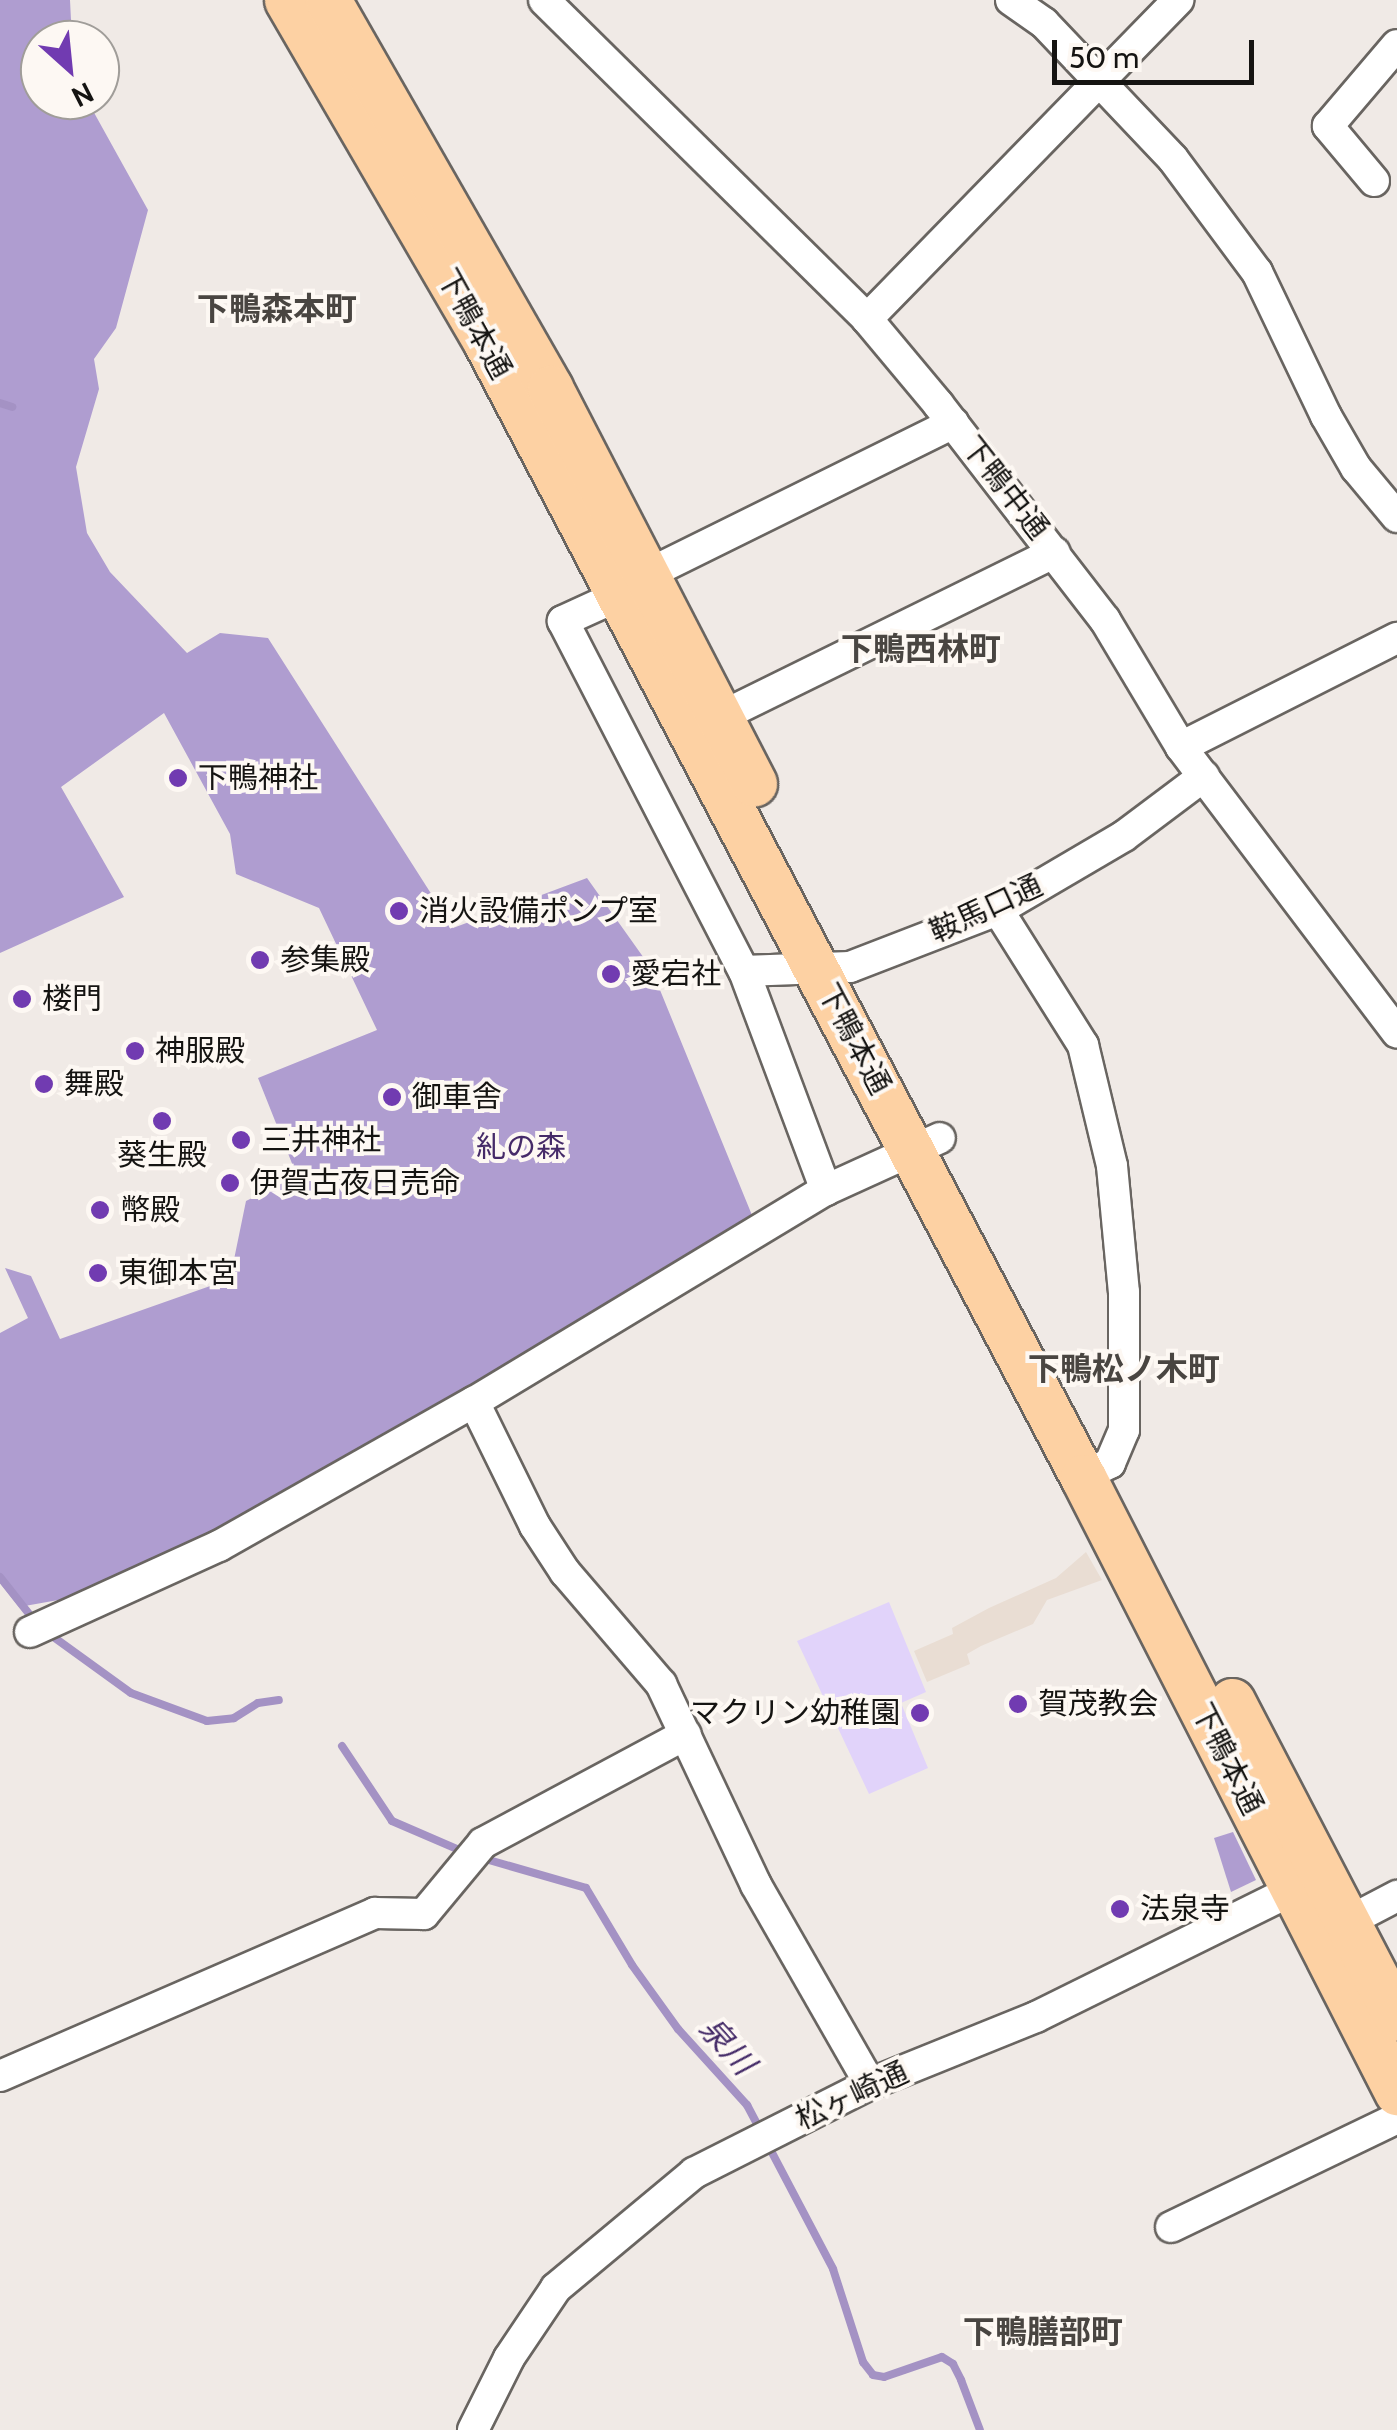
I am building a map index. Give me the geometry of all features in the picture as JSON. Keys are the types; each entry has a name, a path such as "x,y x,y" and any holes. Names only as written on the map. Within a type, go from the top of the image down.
{"main road":[{"name":"下鴨本通","path":"287,0 486,342 633,585 720,717 833,967"},
{"name":"下鴨本通","path":"328,0 550,388 633,585 1333,1929 1397,2092"},
{"name":"下鴨本通","path":"1333,1929 1397,2018"}],"street":[{"name":"下鴨中通","path":"544,0 867,320 953,422 1105,620 1181,746 1397,1033"},
{"path":"1011,0 1044,23 1173,158 1257,272 1326,416 1356,468 1397,517"},
{"path":"867,320 1173,2"},
{"path":"1374,181 1328,126 1397,45"},
{"path":"826,1190 744,971 563,621 953,422"},
{"path":"720,717 1055,552"},
{"path":"1181,746 1397,638"},
{"name":"鞍馬口通","path":"744,971 833,967 998,910 1124,836 1204,776"},
{"path":"998,910 1083,1045 1112,1166 1124,1292 1124,1430 1096,1470"},
{"path":"40,1627 219,1546 474,1402 826,1190 927,1146"},
{"path":"474,1402 554,1556 660,1684 756,1885 870,2084"},
{"path":"0,2076 375,1913 424,1914 475,1854 686,1734"},
{"name":"松ヶ崎通","path":"473,2430 508,2358 556,2288 694,2173 870,2084 1036,2017 1309,1882"},
{"path":"1333,1929 1397,1896"},
{"path":"1171,2226 1397,2118"}],"shaded area":[{"path":"1086,1552 1102,1580 1047,1600 1033,1624 981,1646 967,1654 970,1664 927,1682 914,1651 953,1634 952,1628 989,1608 1056,1578"},
{"path":"889,1602 926,1692 901,1703 928,1768 869,1794 797,1641"}],"green space":[{"name":"糺の森","path":"0,0 70,0 71,20 20,20 20,120 98,120 148,210 116,328 94,359 99,389 76,467 87,533 110,572 187,653 220,633 268,638 453,928 587,878 651,968 756,1225 714,1253 431,1407 109,1591 19,1607 0,1583 0,1333 28,1318 5,1268 31,1276 60,1339 230,1279 246,1201 297,1176 258,1078 377,1030 319,908 236,874 230,834 164,713 61,787 124,897 0,953"},
{"path":"1233,1832 1256,1880 1231,1892 1214,1838"}],"waterway":[{"path":"0,403 12,407"},
{"name":"泉川","path":"0,1577 34,1620"},
{"name":"泉川","path":"48,1633 131,1693 207,1721 234,1718 258,1703 279,1700"},
{"name":"泉川","path":"342,1746 392,1821 464,1852"},
{"name":"泉川","path":"482,1858 586,1888 632,1965 678,2029 747,2105 762,2133"},
{"name":"泉川","path":"768,2145 833,2269 863,2362 873,2375 884,2377 942,2357 953,2364 980,2430"}],"place":[{"name":"下鴨神社","path":"178,778"},
{"name":"消火設備ポンプ室","path":"399,911"},
{"name":"参集殿","path":"260,960"},
{"name":"愛宕社","path":"611,974"},
{"name":"楼門","path":"22,999"},
{"name":"神服殿","path":"135,1051"},
{"name":"舞殿","path":"44,1084"},
{"name":"御車舎","path":"392,1097"},
{"name":"葵生殿","path":"162,1121"},
{"name":"三井神社","path":"241,1140"},
{"name":"伊賀古夜日売命","path":"230,1183"},
{"name":"幣殿","path":"100,1210"},
{"name":"東御本宮","path":"98,1273"},
{"name":"賀茂教会","path":"1018,1704"},
{"name":"マクリン幼稚園","path":"920,1713"},
{"name":"法泉寺","path":"1120,1909"}],"district":[{"name":"下鴨森本町","path":"277,309"},
{"name":"下鴨西林町","path":"921,649"},
{"name":"下鴨松ノ木町","path":"1124,1369"},
{"name":"下鴨膳部町","path":"1043,2332"}]}
